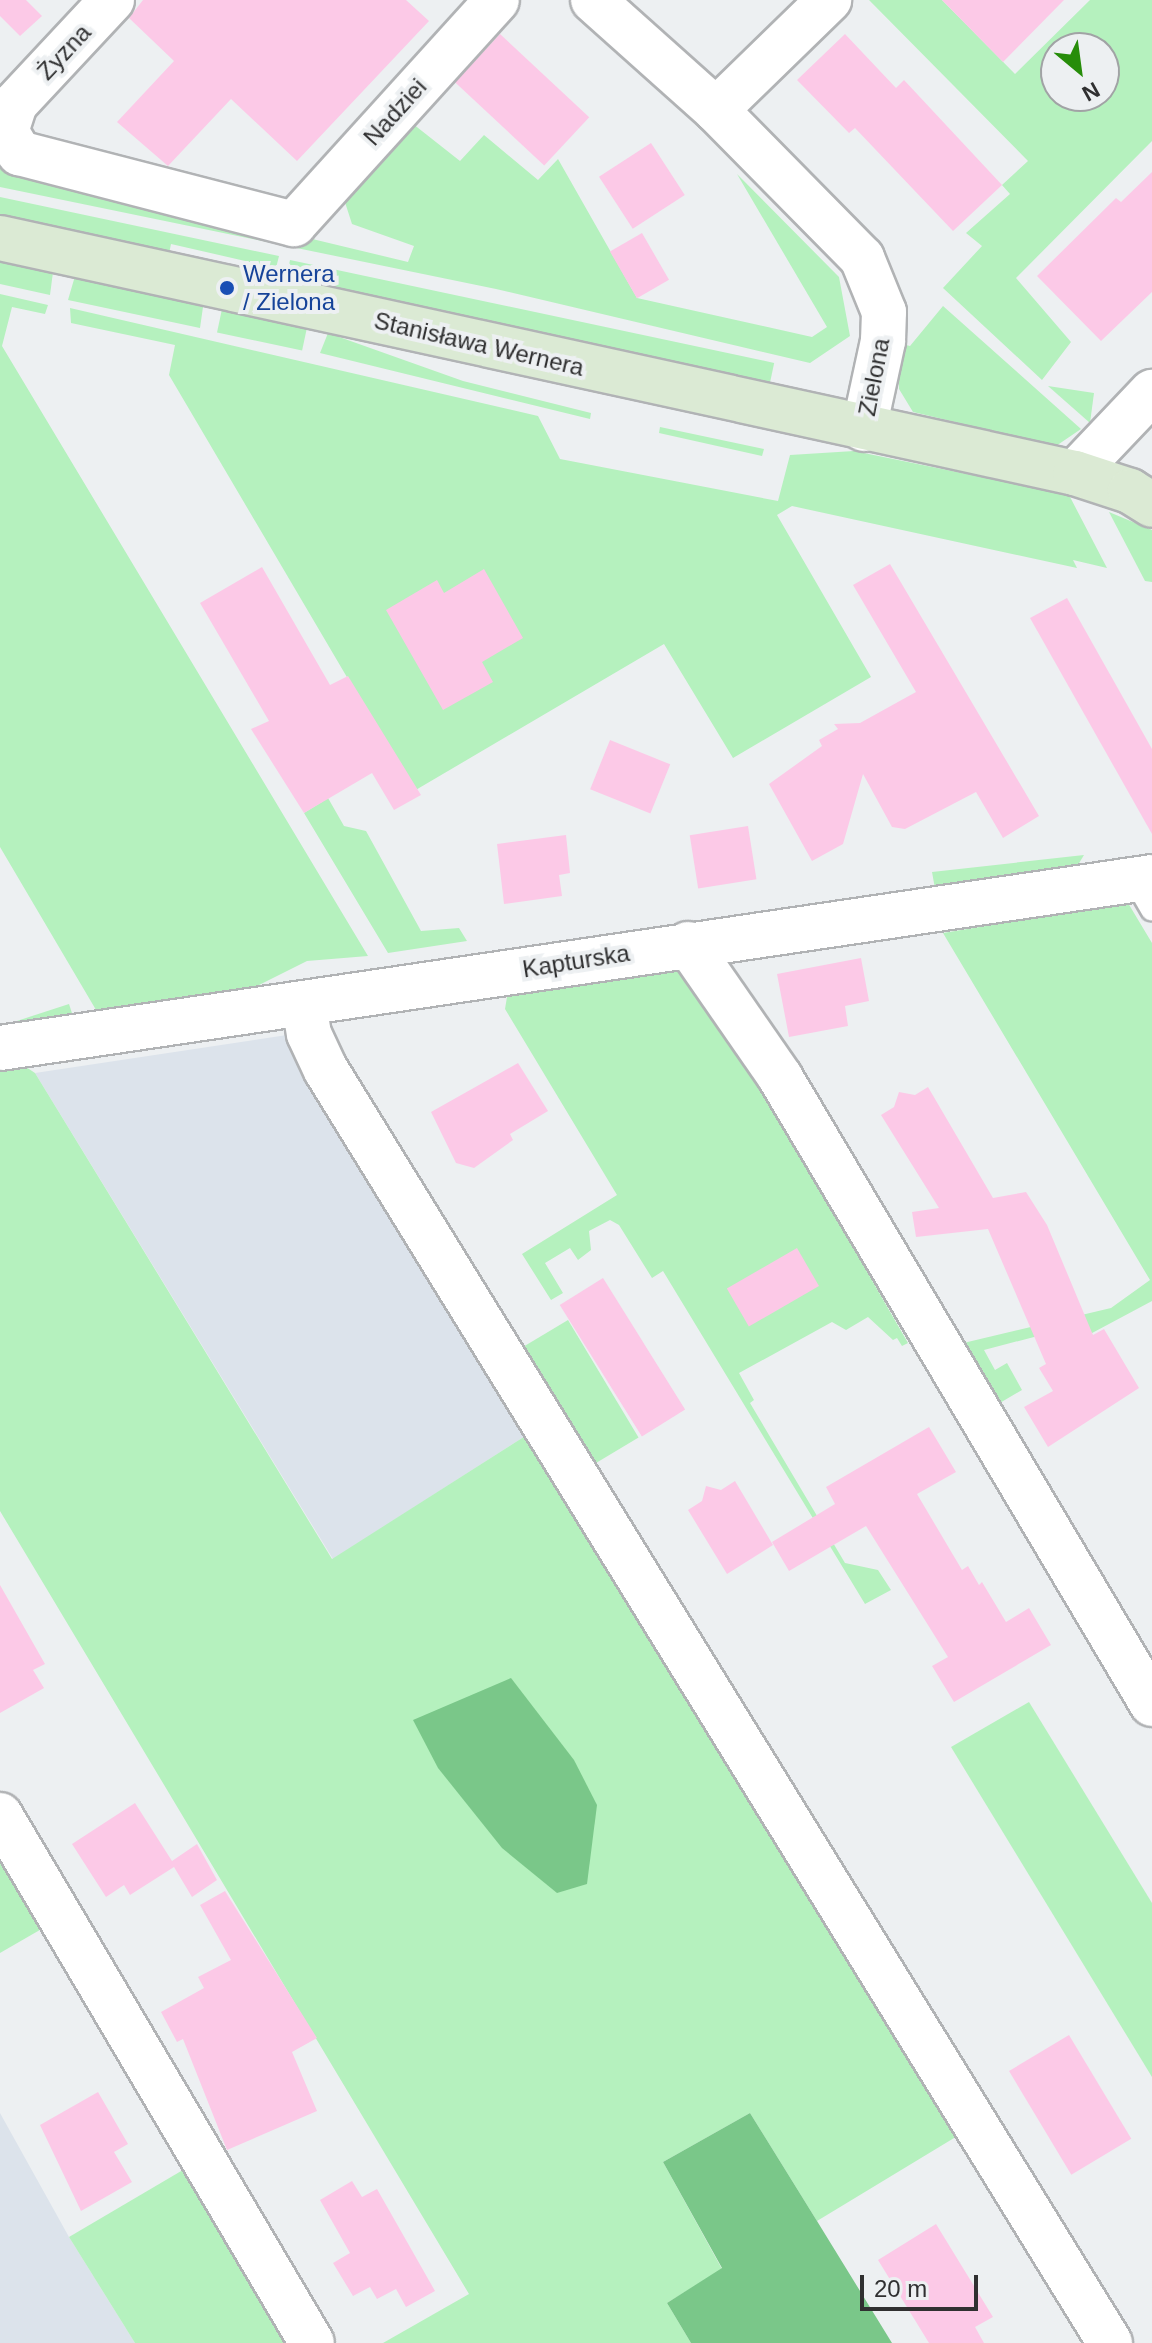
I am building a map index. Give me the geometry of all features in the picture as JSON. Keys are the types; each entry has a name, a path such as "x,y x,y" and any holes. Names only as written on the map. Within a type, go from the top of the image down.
{"street":[{"name":"Żyzna","path":"112,0 15,104 6,131 19,153 32,160 294,224"},
{"name":"Nadziei","path":"294,224 497,0"},
{"name":"Zielona","path":"593,0 716,110 843,234 873,277 884,312 883,341 864,429 1075,473 1130,491 1152,505"},
{"path":"716,110 829,0"},
{"name":"Stanisława Wernera","path":"0,238 864,429"},
{"path":"1075,473 1152,392"},
{"name":"Kapturska","path":"0,1048 688,944 1146,889"},
{"path":"688,944 780,1077 1152,1704"},
{"path":"304,1003 309,1034 326,1070 1110,2343"},
{"path":"0,1815 312,2343"}],"shaded area":[{"path":"287,1035 530,1433 333,1559 35,1073"},
{"path":"0,2113 69,2237 135,2343 0,2343"}],"green space":[{"path":"869,0 942,0 1015,74 1040,49 1040,112 1120,112 1120,32 1058,32 1090,0 1152,0 1152,141 1016,278 1071,342 1042,380 943,288 982,246 966,233 1010,194 1002,185 1028,161"},
{"path":"408,120 460,161 484,135 538,180 558,159 637,298 812,337 827,327 737,174 839,277 850,336 810,363 496,289 0,187 0,156 59,178 408,262 414,246 352,224 342,193"},
{"path":"0,197 279,256 276,268 171,244 169,254 0,216"},
{"path":"0,260 53,272 50,295 0,284"},
{"path":"290,260 774,363 770,382 286,280"},
{"path":"75,276 203,307 200,328 68,300"},
{"path":"0,294 48,305 45,314 12,307 2,346 368,956 307,961 241,994 99,1015 0,847"},
{"path":"943,306 1081,429 1056,446 913,412 899,389 898,343 910,346"},
{"path":"70,308 538,416 560,459 778,501 790,455 854,451 1069,495 1107,568 1073,560 1077,568 792,506 777,515 871,677 733,758 664,644 414,791 169,375 175,345 71,323"},
{"path":"222,309 307,327 302,351 217,332"},
{"path":"328,333 463,381 591,413 590,419 320,353"},
{"path":"1048,386 1094,393 1090,423"},
{"path":"660,427 764,449 762,456 659,433"},
{"path":"1109,512 1152,530 1152,582 1145,581"},
{"path":"328,798 344,826 366,831 421,931 459,928 467,941 388,953 304,813"},
{"path":"1084,855 1073,873 936,894 932,872"},
{"path":"1128,903 1152,943 1152,1301 1079,1340 1072,1327 984,1350 995,1370 1007,1363 1022,1390 993,1407 955,1345 1111,1308 1150,1280 943,933"},
{"path":"676,963 709,997 908,1343 902,1346 897,1338 893,1340 868,1317 846,1330 832,1322 739,1373 754,1400 750,1403 845,1563 878,1570 891,1590 865,1604 663,1271 652,1278 619,1225 610,1220 589,1231 591,1250 578,1260 570,1248 545,1263 563,1293 551,1300 522,1254 617,1195 505,1009 508,991"},
{"path":"69,1004 74,1019 7,1041 2,1026"},
{"path":"20,1063 35,1073 332,1559 530,1433 959,2135 817,2221 750,2113 663,2162 722,2269 667,2303 691,2343 383,2343 469,2294 0,1511 0,1066"},
{"path":"568,1320 639,1437 591,1466 520,1349"},
{"path":"511,1678 574,1760 597,1805 587,1884 557,1893 502,1848 438,1768 413,1720"},
{"path":"1029,1702 1152,1903 1152,2077 951,1747"},
{"path":"0,1851 45,1927 0,1953"},
{"path":"750,2113 892,2343 691,2343 667,2303 722,2268 663,2162"},
{"path":"188,2167 293,2343 135,2343 69,2237"}],"building":[{"path":"0,0 26,0 42,16 20,36 0,16"},
{"path":"143,0 406,0 429,21 297,161 231,99 168,166 117,122 174,61 129,18"},
{"path":"942,0 1064,0 1003,62"},
{"path":"500,34 589,117 544,165 455,82"},
{"path":"845,34 896,88 904,80 1002,185 953,231 855,128 849,133 797,80"},
{"path":"651,143 685,195 633,229 599,177"},
{"path":"1152,172 1152,292 1101,341 1037,276 1116,198 1121,202"},
{"path":"642,233 669,280 637,298 610,252"},
{"path":"890,564 1039,816 1003,838 976,792 905,829 892,827 863,774 843,844 812,861 769,784 822,746 819,740 838,729 834,724 860,723 916,692 853,585"},
{"path":"262,567 330,685 348,676 421,795 394,810 372,773 304,813 251,729 269,721 200,603"},
{"path":"484,569 523,638 482,662 493,682 443,710 386,610 437,580 444,593"},
{"path":"1067,598 1152,749 1152,834 1030,618"},
{"path":"610,740 670,764 650,813 590,789"},
{"path":"748,826 756,879 698,889 690,835"},
{"path":"566,835 570,873 559,875 562,896 504,904 497,844"},
{"path":"861,958 869,1001 845,1006 848,1026 789,1037 777,974"},
{"path":"518,1063 548,1111 510,1134 513,1140 474,1168 456,1163 431,1112"},
{"path":"928,1087 993,1198 1026,1192 1047,1225 1093,1335 1104,1329 1139,1388 1048,1447 1024,1407 1053,1391 1039,1368 1046,1364 988,1229 916,1237 912,1212 939,1208 881,1115 894,1107 899,1092 915,1095"},
{"path":"797,1248 819,1286 749,1327 727,1288"},
{"path":"603,1278 685,1409 642,1436 560,1305"},
{"path":"929,1427 956,1472 917,1494 962,1570 968,1566 979,1585 982,1582 1006,1622 1029,1608 1051,1645 954,1702 932,1666 948,1657 866,1526 789,1571 772,1542 835,1504 826,1487"},
{"path":"735,1481 773,1545 727,1574 688,1510 702,1501 706,1486 721,1490"},
{"path":"0,1585 45,1664 33,1670 44,1688 0,1713"},
{"path":"135,1803 172,1861 197,1844 217,1880 192,1897 174,1867 130,1895 124,1885 106,1897 72,1844"},
{"path":"225,1891 317,2038 292,2052 317,2111 227,2150 183,2039 177,2042 161,2012 204,1988 198,1977 231,1960 200,1905"},
{"path":"1069,2035 1131,2139 1071,2175 1009,2071"},
{"path":"98,2092 128,2144 114,2152 132,2182 81,2211 40,2125"},
{"path":"352,2181 362,2197 377,2189 435,2291 406,2307 396,2289 377,2299 370,2287 353,2296 333,2263 350,2253 320,2200"},
{"path":"936,2224 993,2317 975,2327 984,2343 929,2343 878,2260"}],"place":[{"name":"Wernera / Zielona","path":"227,288"}]}
